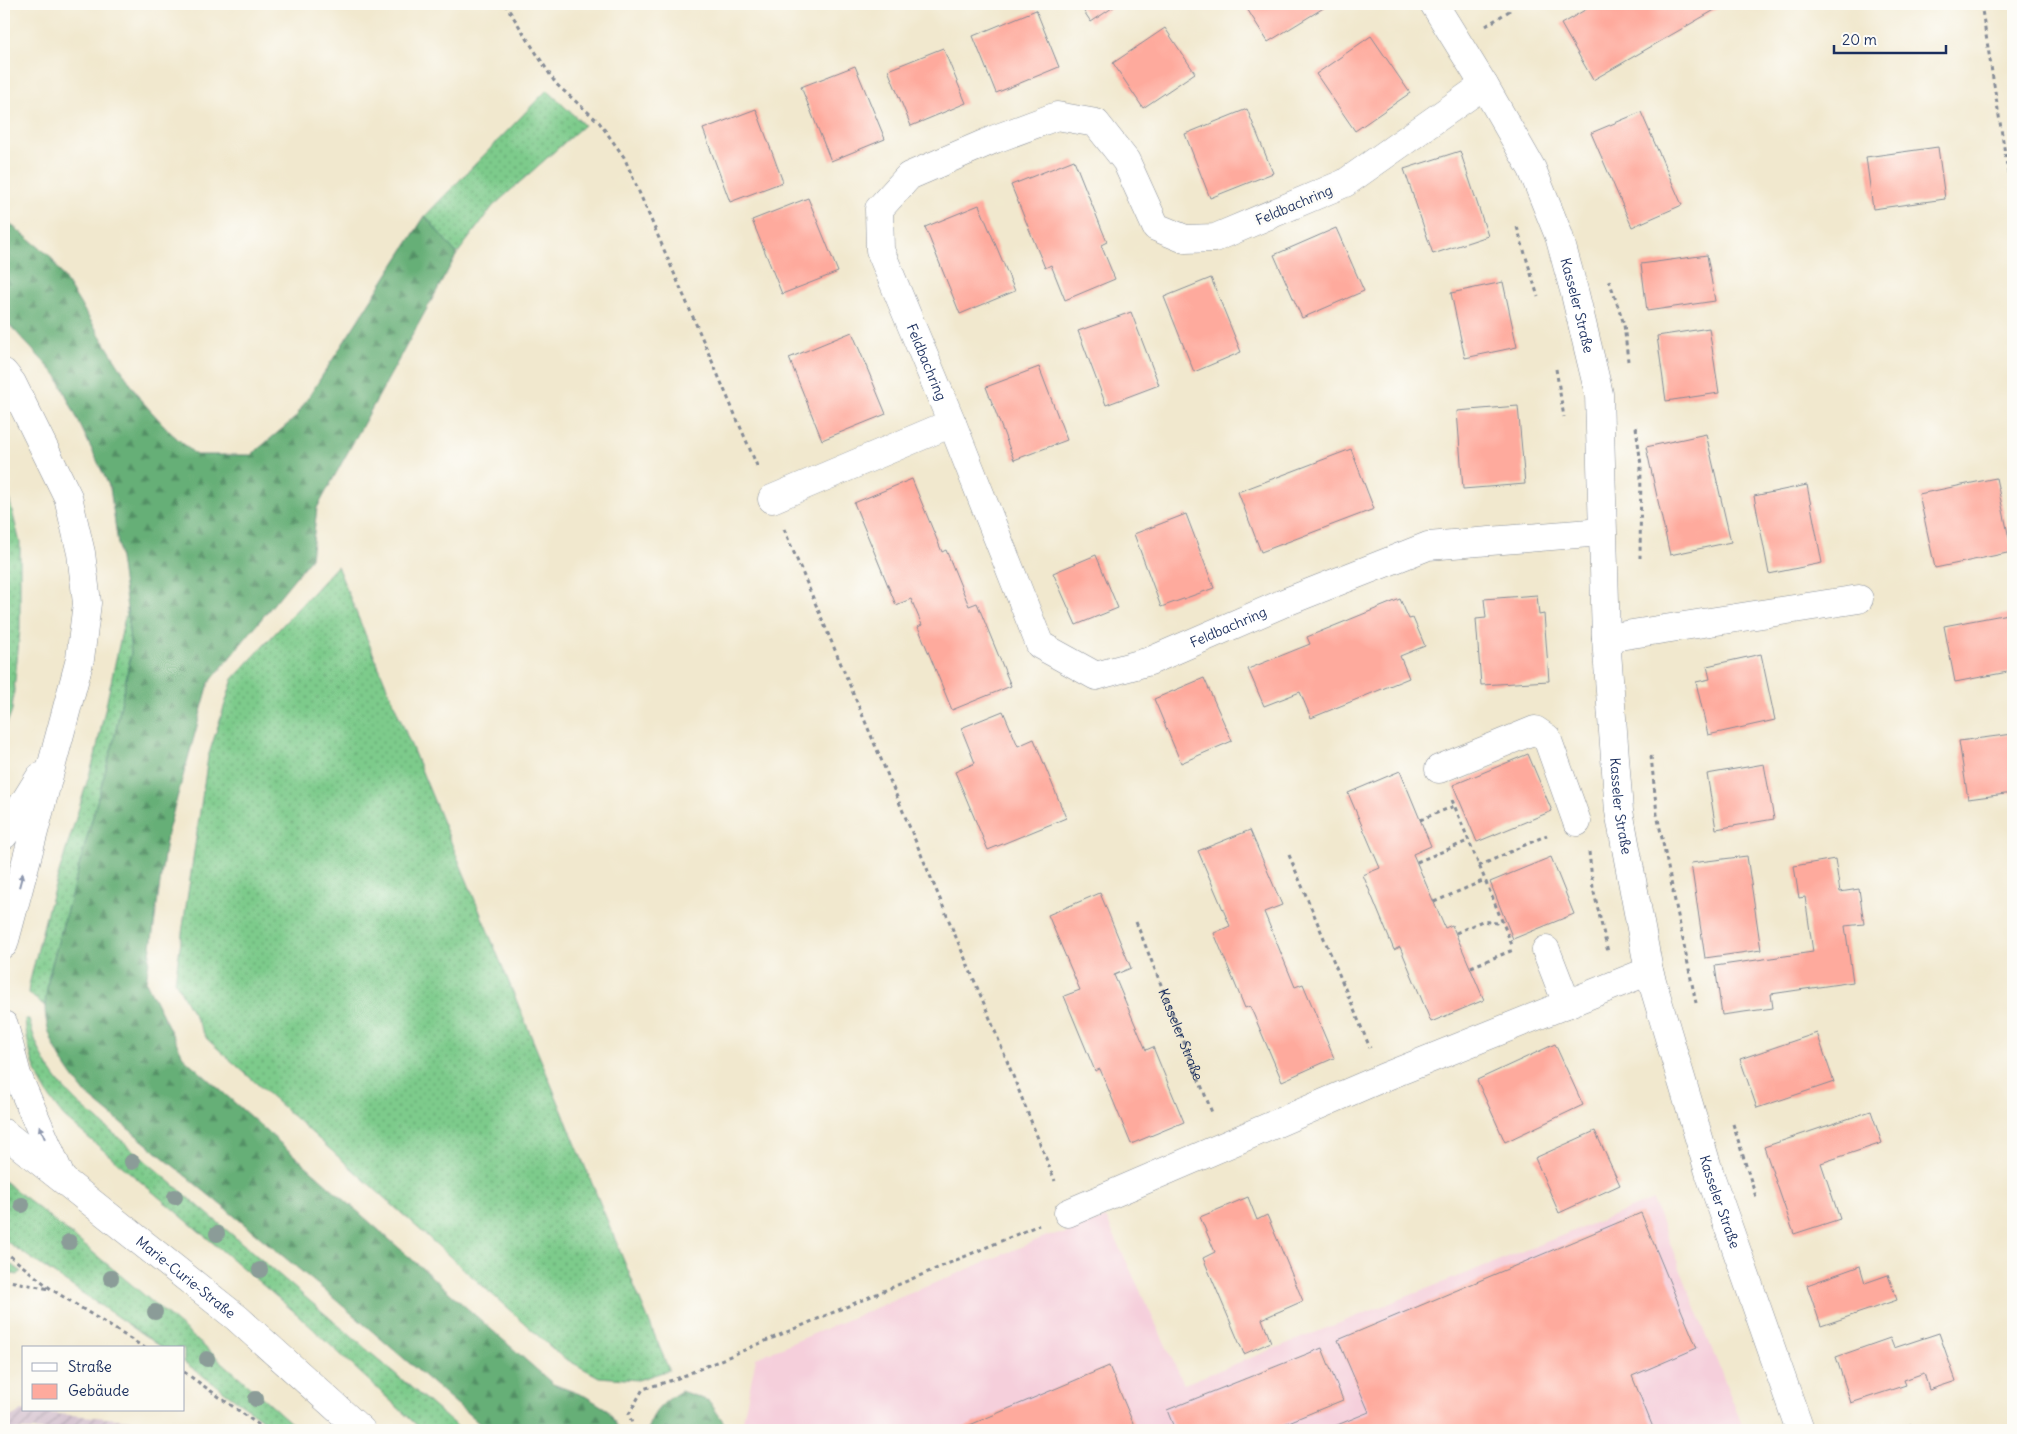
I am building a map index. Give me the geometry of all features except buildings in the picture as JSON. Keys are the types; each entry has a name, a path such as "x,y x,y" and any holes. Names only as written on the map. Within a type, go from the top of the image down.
{"main road":[{"name":"Kasseler Straße","path":"1434,4 1484,85 1532,169 1559,236 1576,294 1599,394 1606,638 1619,811 1649,971 1710,1175 1800,1430"},
{"name":"Feldbachring","path":"1484,85 1345,183 1215,238 1185,239 1156,227 1126,161 1096,123 1057,116 995,139 909,176 879,209 880,250 952,423 1040,645 1096,676 1150,661 1286,602 1428,546 1602,532"},
{"path":"4,373 16,391 68,497 81,553 87,603 80,659 4,944"},
{"path":"772,499 952,423"},
{"path":"1606,638 1859,599"},
{"path":"1439,768 1535,730 1547,738 1576,822"},
{"path":"4,835 56,750"},
{"path":"1546,950 1567,1004"},
{"path":"1068,1213 1382,1078 1649,971"},
{"path":"4,1025 17,1075 61,1177"},
{"name":"Marie-Curie-Straße","path":"9,1142 61,1177 237,1318 361,1430"}],"path":[{"path":"505,4 556,84 599,122 624,157 772,499 984,1006 1068,1213 676,1379 643,1389 629,1414 634,1430"},
{"path":"1485,26 1509,10 1506,4"},
{"path":"1981,4 2013,202"},
{"path":"1481,19 1489,32"},
{"path":"1608,278 1624,324 1628,362"},
{"path":"1635,418 1640,465 1640,564"},
{"path":"1650,748 1657,814 1697,1008"},
{"path":"1439,768 1517,957"},
{"path":"1420,820 1454,806"},
{"path":"1417,862 1468,841"},
{"path":"1289,855 1382,1078"},
{"path":"1434,902 1485,880"},
{"path":"1456,933 1482,921 1496,923 1502,920"},
{"name":"Kasseler Straße","path":"1136,922 1226,1146"},
{"path":"1470,967 1514,949"},
{"path":"1731,1120 1758,1204"},
{"path":"4,1251 50,1289 141,1346"},
{"path":"4,1280 50,1289"},
{"path":"185,1373 266,1430"}],"shaded area":[{"path":"1653,1200 1744,1430 741,1430 756,1358 1049,1235 1063,1234 1106,1218 1184,1384"},
{"path":"22,1411 216,1427 220,1430 4,1430 4,1420"}],"green space":[{"path":"547,90 584,125 493,206 457,254 425,216"},
{"path":"425,216 457,254 317,508 311,558 209,683 167,834 146,982 184,1058 553,1384 585,1396 608,1410 619,1430 487,1430 323,1289 86,1094 58,1053 46,1019 45,1002 49,975 114,740 131,653 127,608 110,488 57,376 4,319 4,219 50,256 140,399 171,433 196,455 251,455 295,418"},
{"path":"4,478 20,543 20,630 12,710 4,732"},
{"path":"337,566 669,1370 638,1380 599,1377 562,1357 207,1039 175,981 208,757 233,679"},
{"path":"127,608 131,653 114,740 49,975 45,1006 28,993 29,985 47,912 95,756"},
{"path":"25,1019 29,1019 37,1044 47,1065 61,1085 79,1104 461,1430 422,1430 297,1314 64,1117 48,1095 36,1071 29,1047"},
{"path":"4,1181 153,1303 299,1430 277,1430 185,1363 185,1346 160,1346 4,1240"},
{"path":"4,1260 21,1271 18,1275 4,1272"},
{"path":"681,1391 709,1401 729,1430 647,1430 660,1407"}]}
